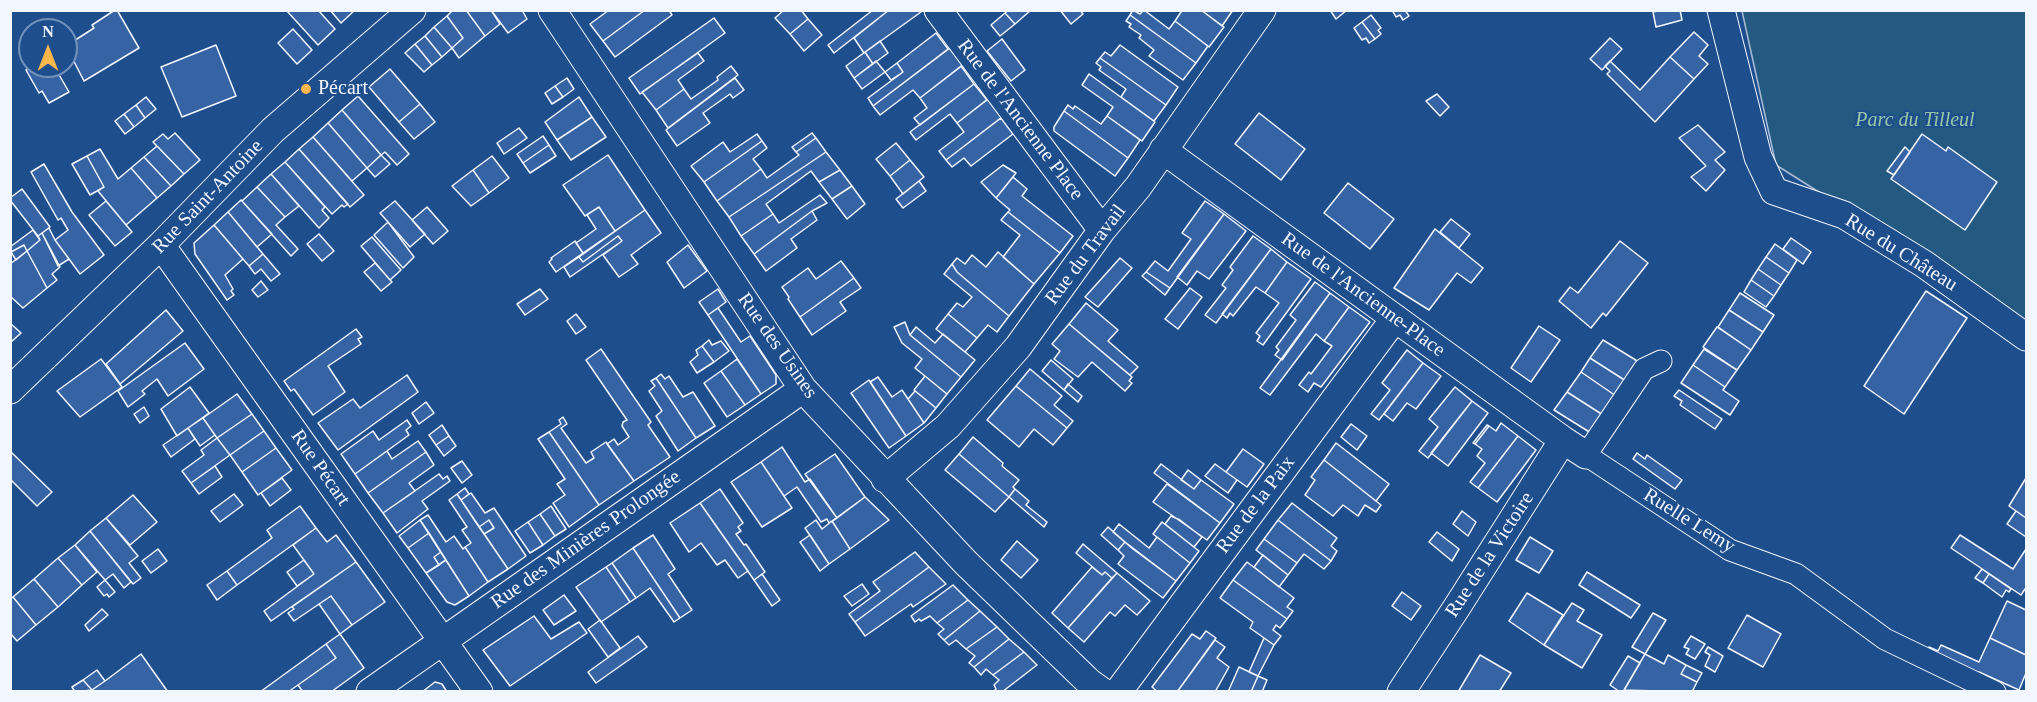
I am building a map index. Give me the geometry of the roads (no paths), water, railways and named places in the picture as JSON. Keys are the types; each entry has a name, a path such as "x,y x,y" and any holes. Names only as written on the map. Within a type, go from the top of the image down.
{"street":[{"name":"Rue Saint-Antoine","path":"10,390 161,245 273,130 412,10"},
{"name":"Rue des Usines","path":"552,10 803,389 966,563 1089,682 1103,692"},
{"name":"Rue de l'Ancienne Place","path":"938,10 1102,230"},
{"name":"Rue du Travail","path":"885,479 948,426 1018,347 1102,230 1138,187 1262,10"},
{"name":"Rue du Château","path":"1721,10 1758,157 1774,191 1844,215 1924,264 2026,337"},
{"name":"Rue de l'Ancienne-Place","path":"1163,150 1563,440"},
{"name":"Rue Pécart","path":"161,245 479,692"},
{"name":"Rue de la Paix","path":"1118,692 1395,318"},
{"path":"1563,440 1586,455 1644,369 1661,361"},
{"name":"Rue des Minières Prolongée","path":"370,692 803,389"},
{"name":"Rue de la Victoire","path":"1401,692 1563,440"},
{"name":"Ruelle Lemy","path":"1586,455 1730,550 1796,574 1885,639 1995,692"}],"place":[{"name":"Pécart","path":"306,89"}],"park label":[{"name":"Parc du Tilleul","path":"1915,121"}]}
